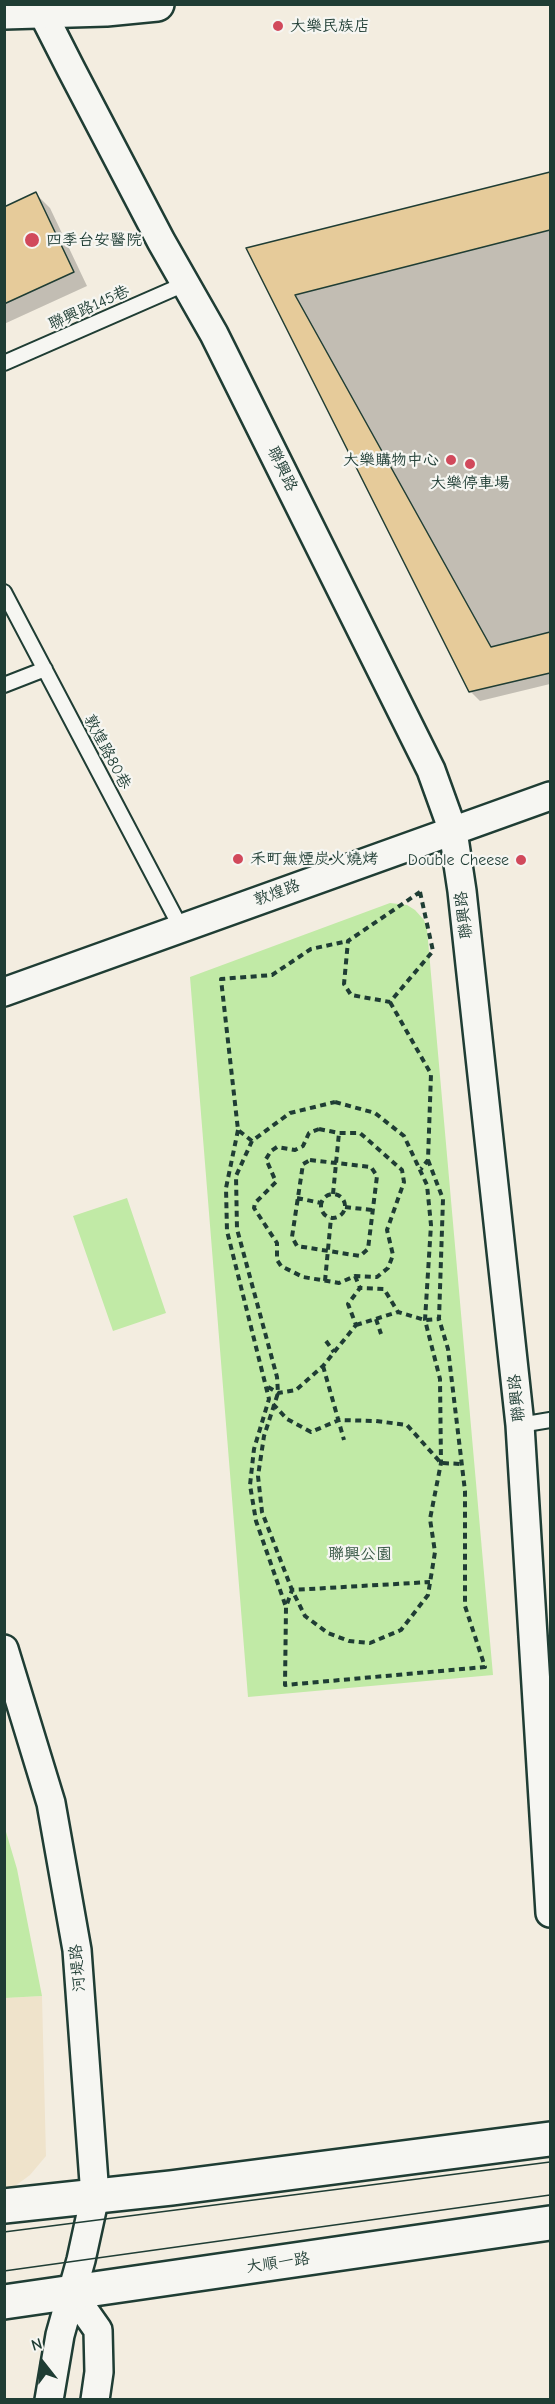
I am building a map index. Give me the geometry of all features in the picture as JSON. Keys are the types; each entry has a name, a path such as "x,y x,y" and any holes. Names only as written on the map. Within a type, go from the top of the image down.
{"street":[{"path":"4,12 41,8 157,4"},
{"name":"聯興路","path":"41,8 161,241 214,334 431,771 453,831 462,891 520,1425 550,1913"},
{"name":"敦煌路","path":"4,992 550,796"},
{"name":"河堤路","path":"4,1649 51,1803 77,1950 94,2196 60,2335 49,2400"},
{"path":"4,2206 550,2139"},
{"name":"大順一路","path":"4,2302 550,2223"},
{"path":"72,2293 98,2330 99,2372 95,2400"}],"lane":[{"name":"聯興路145巷","path":"4,363 187,283"},
{"name":"敦煌路80巷","path":"4,592 181,928"},
{"path":"4,685 45,669"},
{"path":"520,1425 550,1420"}],"path":[{"path":"286,1607 256,1521 250,1485 254,1449 269,1399 227,1231 226,1188 238,1130 221,979 272,975 311,949 348,941 420,892 433,951 390,1002"},
{"path":"348,941 344,984 351,995 390,1002"},
{"path":"292,1590 286,1607 285,1685 485,1667 465,1606 465,1491 448,1348 439,1319 443,1199 428,1160 431,1074 390,1002"},
{"path":"335,1102 375,1113 404,1136 421,1169 427,1185 431,1226 425,1320 440,1379 441,1463 430,1519 435,1552 428,1595 401,1630 370,1643 349,1641 328,1634 305,1616 292,1590 262,1512 258,1476 264,1436 278,1393 277,1377 237,1229 236,1176 252,1141 290,1113 335,1102"},
{"path":"319,1129 339,1133 360,1133 402,1170 404,1182 387,1230 393,1255 388,1268 377,1277 355,1276 339,1283 303,1277 281,1266 277,1260 277,1243 254,1208 255,1203 276,1182 266,1158 271,1151 277,1147 295,1150 303,1146 309,1133 319,1129"},
{"path":"238,1130 252,1141"},
{"path":"333,1194 339,1133"},
{"path":"310,1160 336,1163 371,1167 377,1176 368,1249 360,1256 297,1246 292,1237 303,1164 310,1160"},
{"path":"421,1169 428,1160"},
{"path":"333,1194 343,1199 345,1207 339,1217 331,1218 321,1211 321,1203 326,1196 333,1194"},
{"path":"297,1198 321,1203"},
{"path":"345,1207 372,1210"},
{"path":"325,1281 331,1218"},
{"path":"355,1276 360,1288"},
{"path":"360,1288 384,1289 398,1312"},
{"path":"356,1325 348,1304 360,1288"},
{"path":"267,1387 278,1393 297,1390 323,1366 356,1325 398,1312 425,1320 439,1319"},
{"path":"376,1319 381,1334"},
{"path":"326,1341 334,1352"},
{"path":"323,1366 344,1440"},
{"path":"269,1399 287,1419 312,1432 339,1420 407,1425 441,1463 462,1464"},
{"path":"292,1590 430,1582"}],"shaded area":[{"path":"42,1996 46,2156 30,2175 5,2190 5,1998"}],"green space":[{"name":"聯興公園","path":"390,903 407,905 415,910 424,920 427,929 493,1675 248,1697 190,977"},
{"path":"127,1198 166,1313 113,1331 73,1216"},
{"path":"4,1825 17,1869 42,1996 5,1998"}],"building":[{"name":"大樂購物中心","path":"550,172 550,673 469,692 246,248"},
{"name":"四季台安醫院","path":"36,192 74,272 4,304 4,207"},
{"name":"大樂購物中心","path":"550,230 550,632 491,647 295,295"}],"tram line":[{"path":"4,2232 550,2162"},
{"path":"4,2271 550,2195"}],"place":[{"name":"大樂民族店","path":"278,26"},
{"name":"四季台安醫院","path":"32,240"},
{"name":"大樂購物中心","path":"451,460"},
{"name":"大樂停車場","path":"470,464"},
{"name":"禾町無煙炭火燒烤","path":"238,859"},
{"name":"Double Cheese","path":"521,860"}]}
